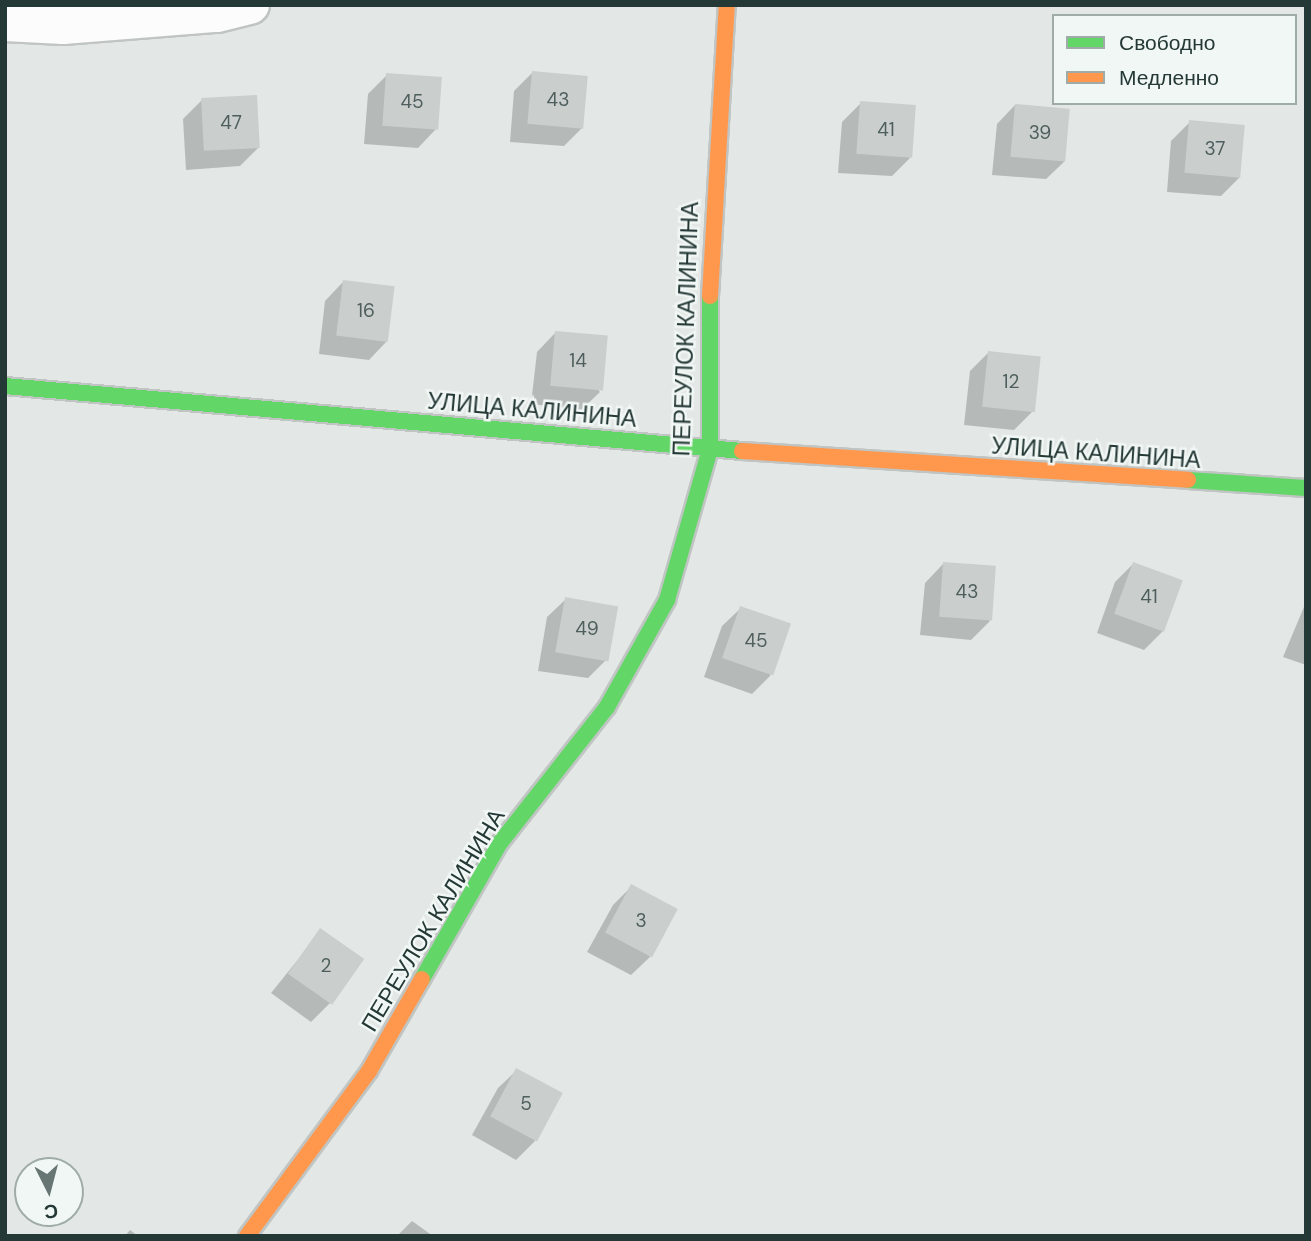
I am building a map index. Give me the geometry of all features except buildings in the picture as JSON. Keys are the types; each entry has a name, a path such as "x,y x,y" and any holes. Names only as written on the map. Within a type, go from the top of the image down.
{"street":[{"path":"5,23 63,26 217,13 250,5"},
{"name":"ПЕРЕУЛОК КАЛИНИНА","path":"247,1236 369,1071 500,843 607,708 667,600 710,449 710,239 727,5"},
{"name":"УЛИЦА КАЛИНИНА","path":"5,386 710,449 1306,488"}],"traffic: fast":[{"path":"422,979 500,843 607,707 667,600 710,449 710,296"},
{"path":"5,386 742,451"},
{"path":"1188,480 1306,488"}],"traffic: slow":[{"path":"710,296 727,5"},
{"path":"742,451 1188,480"},
{"path":"247,1236 369,1071 422,979"}]}
